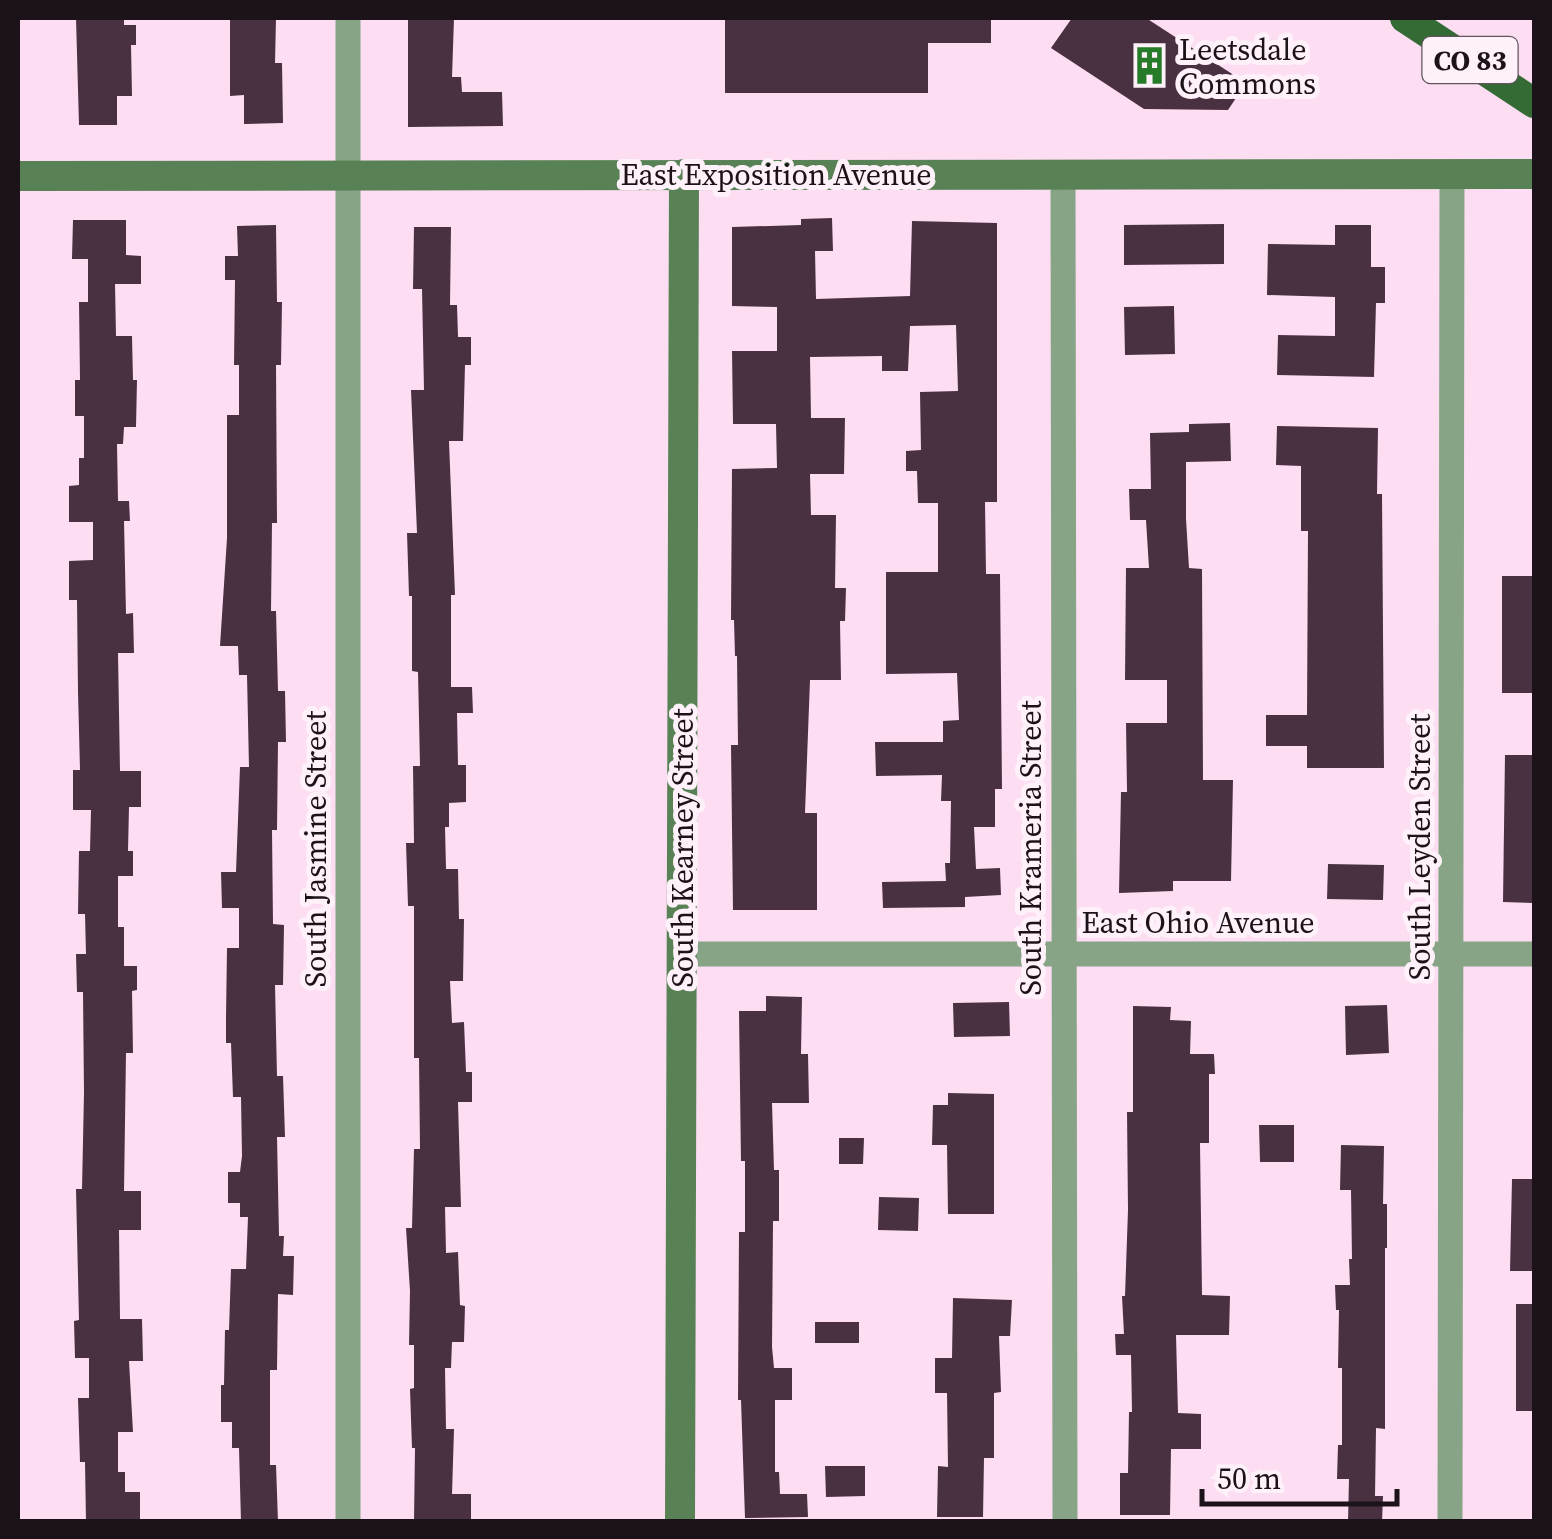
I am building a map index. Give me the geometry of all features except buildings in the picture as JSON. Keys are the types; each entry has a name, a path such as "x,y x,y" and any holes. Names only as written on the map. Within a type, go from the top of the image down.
{"main road":[{"name":"CO 83","path":"1406,18 1534,104"}],"street":[{"name":"South Jasmine Street","path":"348,18 348,1522"},
{"name":"South Kearney Street","path":"680,1522 684,174"},
{"name":"South Krameria Street","path":"1063,174 1064,1522"},
{"name":"South Leyden Street","path":"1450,1522 1452,174"},
{"name":"East Exposition Avenue","path":"18,176 1534,174"},
{"name":"East Ohio Avenue","path":"682,954 1534,954"}],"place":[{"name":"Leetsdale Commons","path":"1149,66"}]}
